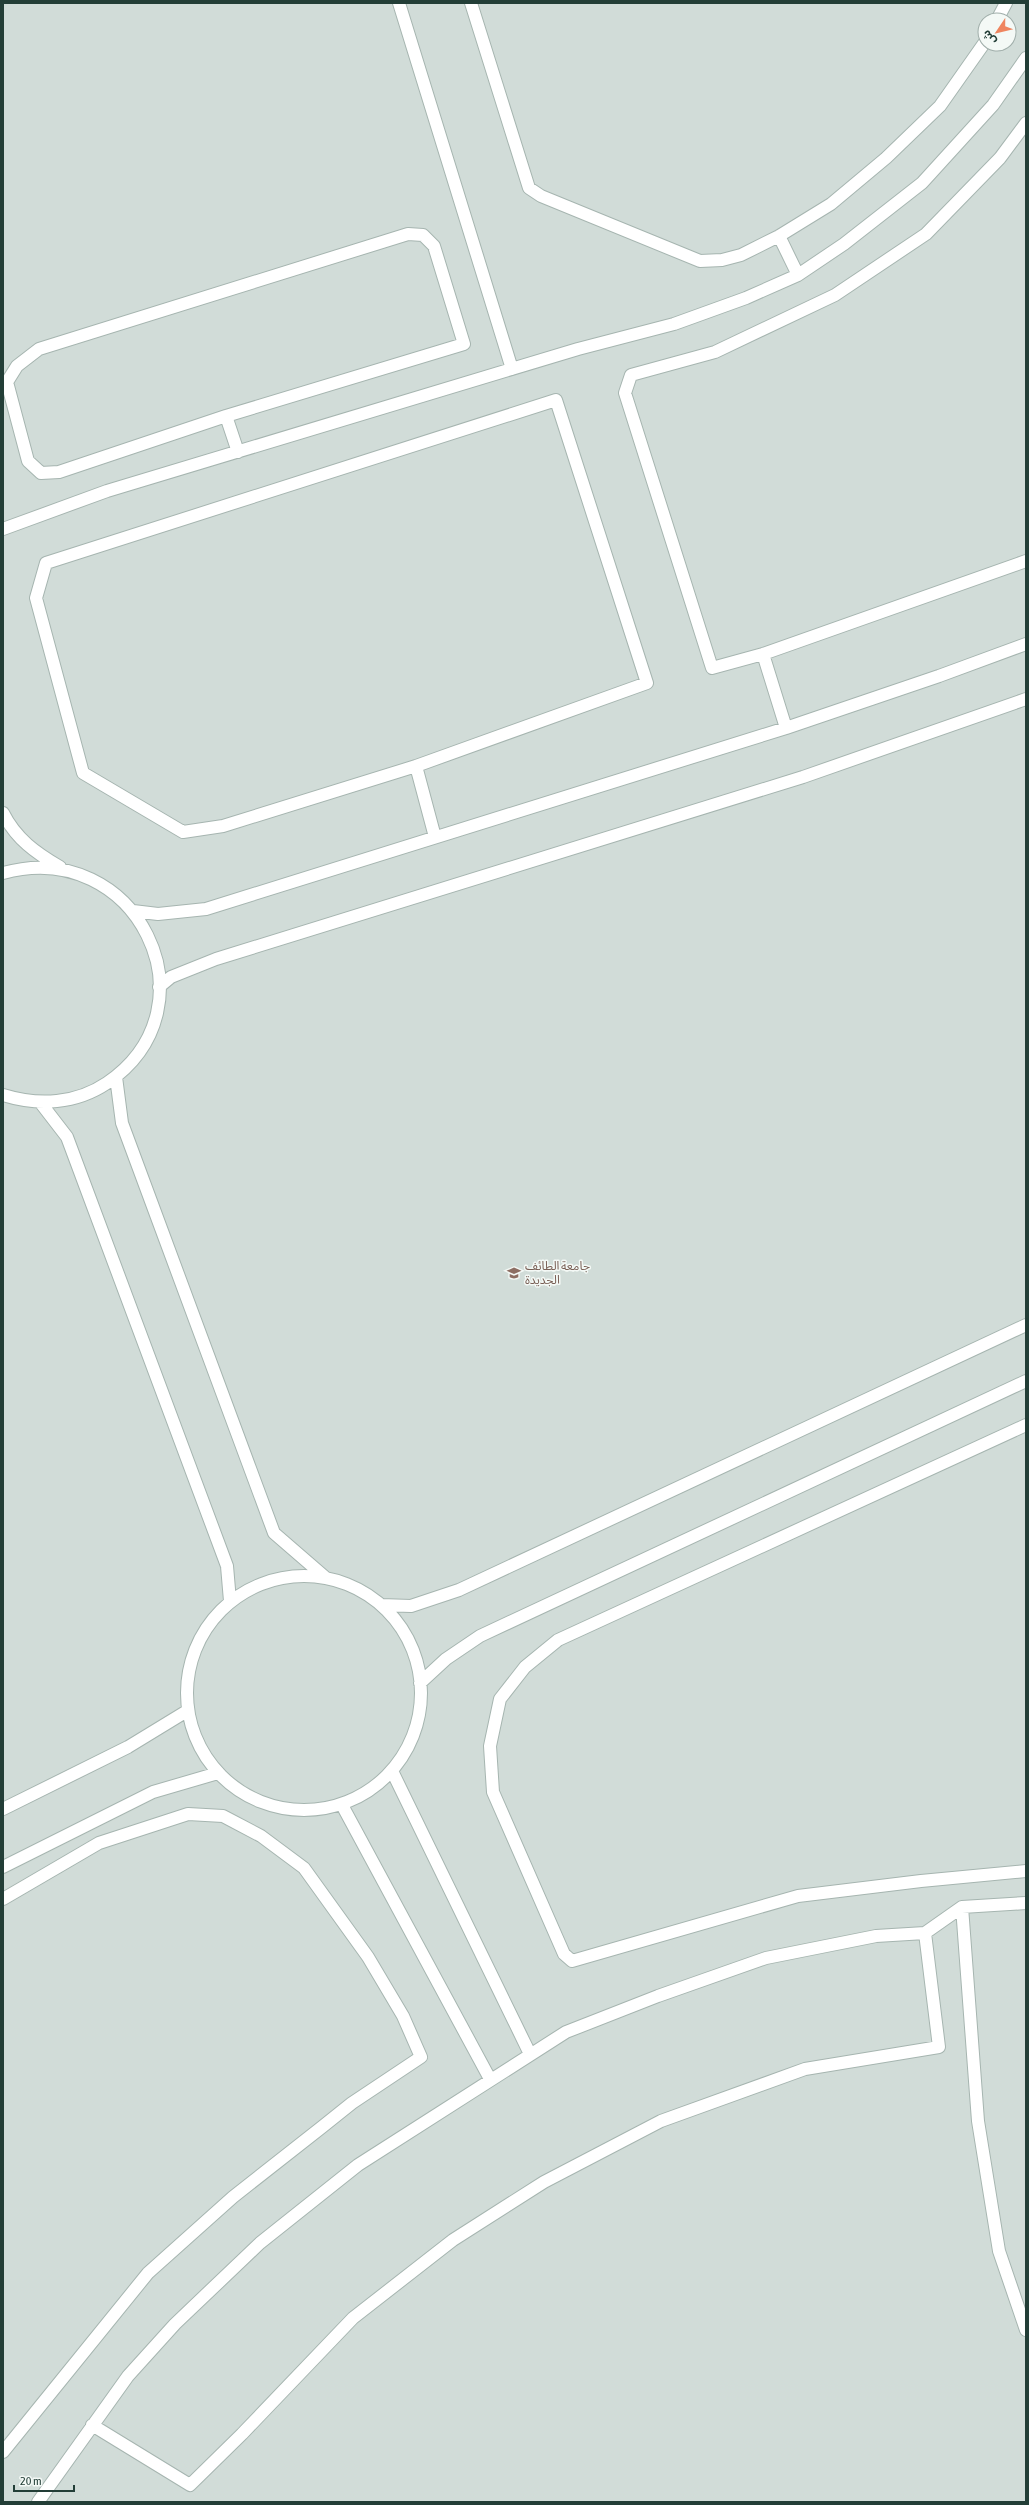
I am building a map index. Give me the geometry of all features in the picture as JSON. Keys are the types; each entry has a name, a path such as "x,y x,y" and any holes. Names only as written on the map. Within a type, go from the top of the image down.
{"lane":[{"path":"398,3 512,369"},
{"path":"470,3 529,188 541,196 700,261 722,260 741,255 779,236 831,204 886,158 940,106 978,52"},
{"path":"1001,12 1006,3"},
{"path":"3,529 107,491 512,369 674,324 746,298 798,275 844,244 922,183 993,105 1026,58"},
{"path":"1026,123 1000,158 926,234 835,296 715,352 632,375 625,393 712,668 763,654 1026,561"},
{"path":"408,234 423,235 434,246 464,344 226,416 59,472 41,473 28,461 7,382 18,366 39,348 408,234"},
{"path":"779,236 798,275"},
{"path":"556,400 647,683 416,766 223,826 183,832 83,773 36,598 46,563 556,400"},
{"path":"226,416 238,452"},
{"path":"133,911 158,914 206,909 786,728 939,676 1026,644"},
{"path":"763,654 786,728"},
{"path":"159,987 171,977 216,959 802,777 1026,699"},
{"path":"416,766 435,837"},
{"path":"3,813 9,824 31,850 64,869 84,875 102,884 119,896 133,911 145,928 153,947 158,967 159,987 157,1008 146,1040 131,1062 116,1077 99,1088 80,1096 60,1101 40,1102 3,1095"},
{"path":"3,873 24,868 64,869"},
{"path":"116,1077 122,1123 274,1533 326,1578"},
{"path":"40,1102 67,1137 227,1566 230,1601"},
{"path":"381,1605 411,1606 459,1590 1026,1325"},
{"path":"420,1683 446,1659 480,1636 1026,1381"},
{"path":"1026,1426 558,1640 525,1667 500,1699 490,1746 494,1792 564,1954 572,1961 798,1896 920,1881 1026,1871"},
{"path":"285,1577 326,1578 346,1584 381,1605 395,1620 406,1637 415,1656 420,1683 419,1716 413,1736 404,1755 392,1771 366,1793 342,1805 308,1811 281,1809 243,1794 218,1773 201,1750 187,1711 188,1670 194,1650 215,1616 230,1601 265,1582 285,1577"},
{"path":"3,1809 128,1748 187,1711"},
{"path":"392,1771 530,2054"},
{"path":"3,1867 153,1792 218,1773"},
{"path":"342,1805 490,2079"},
{"path":"3,1899 99,1843 188,1814 222,1816 261,1836 304,1868 368,1957 403,2016 422,2057 352,2103 233,2197 148,2273 3,2452"},
{"path":"38,2502 128,2376 175,2324 260,2243 358,2165 490,2079 566,2032 658,1996 766,1958 876,1936 925,1933 962,1907 1026,1903"},
{"path":"962,1907 978,2121 999,2251 1026,2330"},
{"path":"92,2425 190,2484 242,2434 352,2318 453,2240 544,2182 661,2121 805,2069 939,2047 925,1933"}],"shaded area":[{"name":"جامعة الطائف الجديدة","path":"3,3 1026,3 1026,2502 3,2502"}],"place":[{"name":"جامعة الطائف الجديدة","path":"514,1273"}]}
